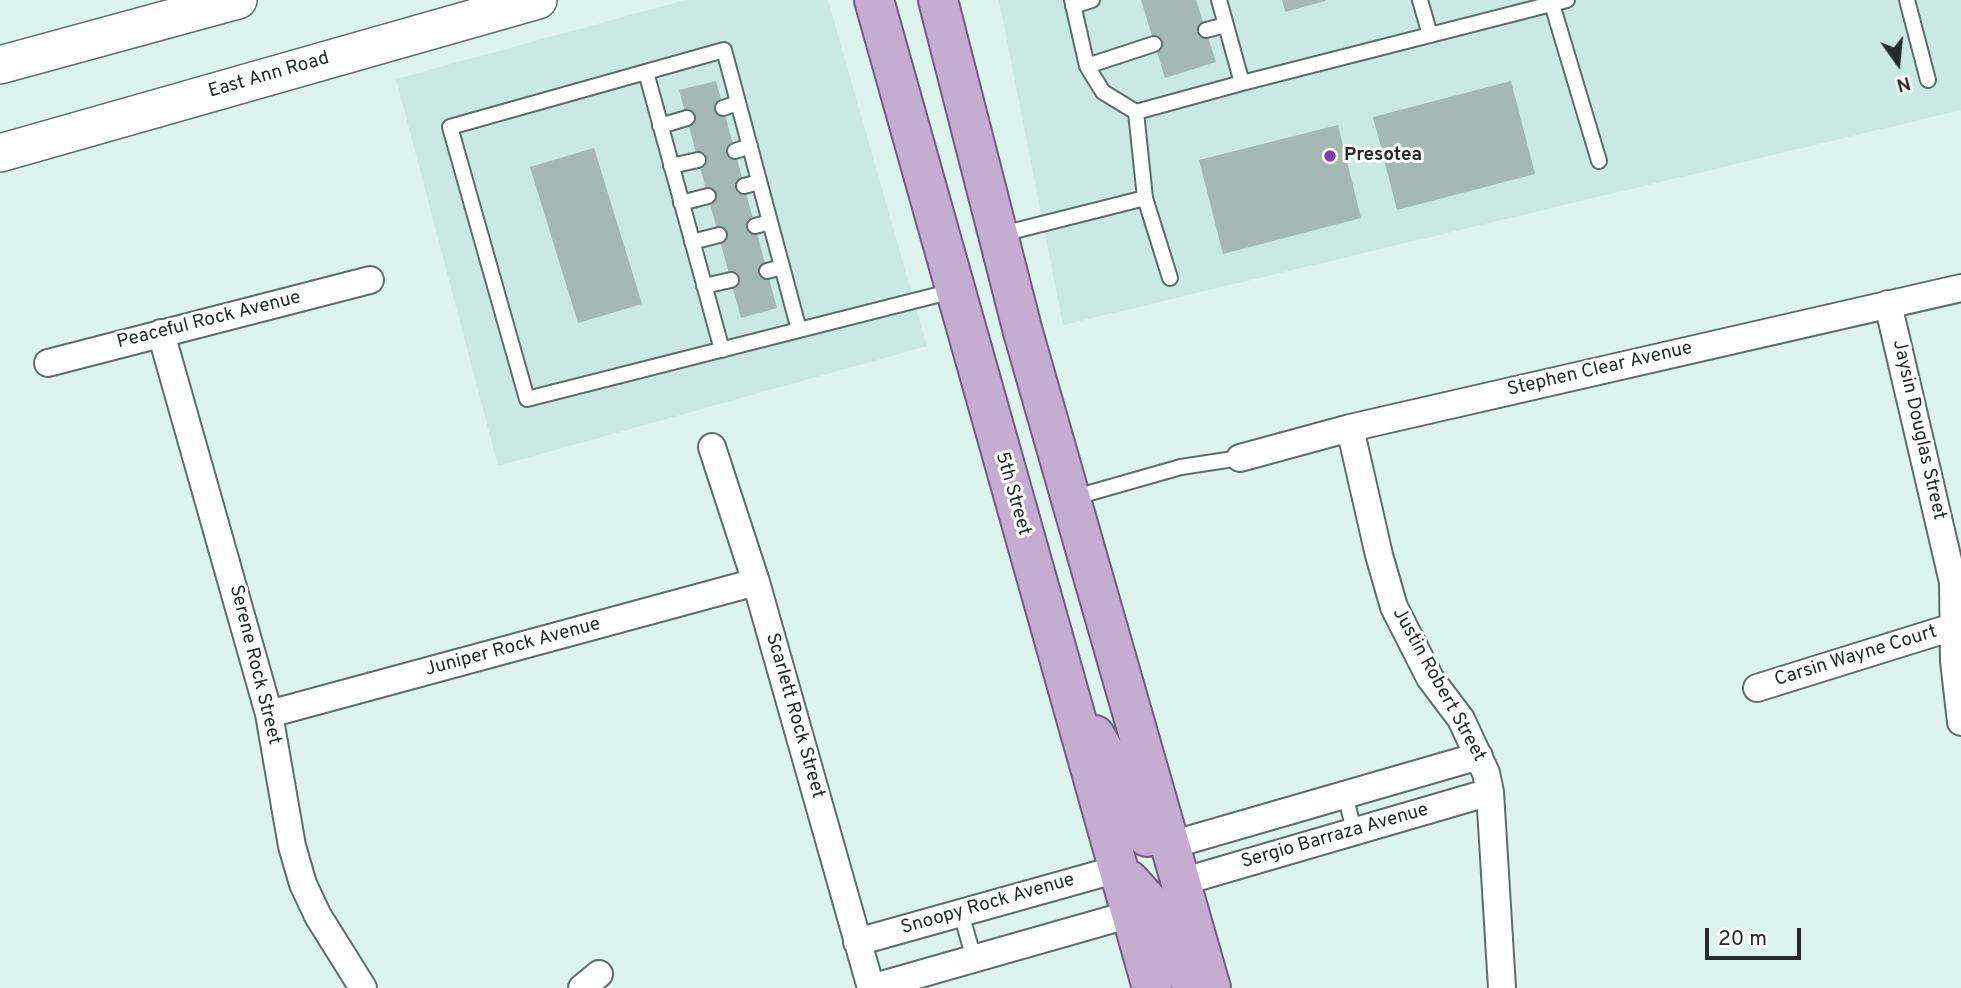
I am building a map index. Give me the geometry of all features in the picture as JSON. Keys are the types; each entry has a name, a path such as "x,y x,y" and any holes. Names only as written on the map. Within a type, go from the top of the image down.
{"main road":[{"path":"0,65 238,0"},
{"name":"East Ann Road","path":"0,153 538,0"},
{"name":"5th Street","path":"874,0 1152,988"},
{"path":"938,0 996,235 1211,988"},
{"path":"1065,682 1129,795 1143,832 1181,882"},
{"path":"1118,869 1151,904 1194,988"}],"street":[{"name":"Peaceful Rock Avenue","path":"48,363 370,280"},
{"name":"Stephen Clear Avenue","path":"1240,458 1350,428 1961,288"},
{"name":"Jaysin Douglas Street","path":"1888,304 1953,582 1956,626 1954,661 1961,722"},
{"name":"Serene Rock Street","path":"161,333 269,714 292,846 303,884 318,916 363,988"},
{"name":"Justin Robert Street","path":"1350,428 1379,555 1394,607 1430,678 1461,719 1479,756 1490,792 1502,988"},
{"name":"Scarlett Rock Street","path":"712,447 756,582 871,988"},
{"name":"Juniper Rock Avenue","path":"269,714 756,582"},
{"name":"Carsin Wayne Court","path":"1757,688 1956,626"},
{"name":"Sergio Barraza Avenue","path":"1171,845 1479,756"},
{"name":"Sergio Barraza Avenue","path":"1181,882 1490,792"},
{"name":"Snoopy Rock Avenue","path":"857,942 1118,869"},
{"path":"871,988 1131,914"}],"lane":[{"path":"1092,0 1073,3 1087,66 1103,92 1136,112 1242,82 1567,0"},
{"path":"1219,0 1242,82"},
{"path":"1420,0 1430,35"},
{"path":"1907,0 1928,80"},
{"path":"1552,4 1599,161"},
{"path":"1206,30 1226,25"},
{"path":"1087,66 1154,44"},
{"path":"799,330 724,50 450,127 527,398 722,350 954,291"},
{"path":"646,72 722,350"},
{"path":"723,108 738,103"},
{"path":"1136,112 1145,198 1170,278"},
{"path":"660,126 687,118"},
{"path":"735,150 750,146"},
{"path":"671,166 698,160"},
{"path":"744,186 759,182"},
{"path":"681,203 708,196"},
{"path":"996,235 1145,198"},
{"path":"755,226 770,222"},
{"path":"692,242 719,235"},
{"path":"767,271 782,267"},
{"path":"704,286 731,280"},
{"path":"1070,499 1181,467 1240,458"},
{"path":"1345,795 1354,830"},
{"path":"961,913 974,959"}],"shaded area":[{"path":"685,0 828,0 927,346 498,466 396,79"},
{"path":"999,0 1961,0 1961,110 1063,325"}],"building":[{"path":"1141,0 1196,0 1216,62 1165,78"},
{"path":"1282,0 1325,0 1325,1 1285,12"},
{"path":"716,81 777,308 741,318 679,90"},
{"path":"1511,81 1535,174 1397,210 1373,117"},
{"path":"1338,125 1361,218 1223,254 1199,160"},
{"path":"594,148 642,304 578,323 530,167"}],"place":[{"name":"Presotea","path":"1330,156"}]}
